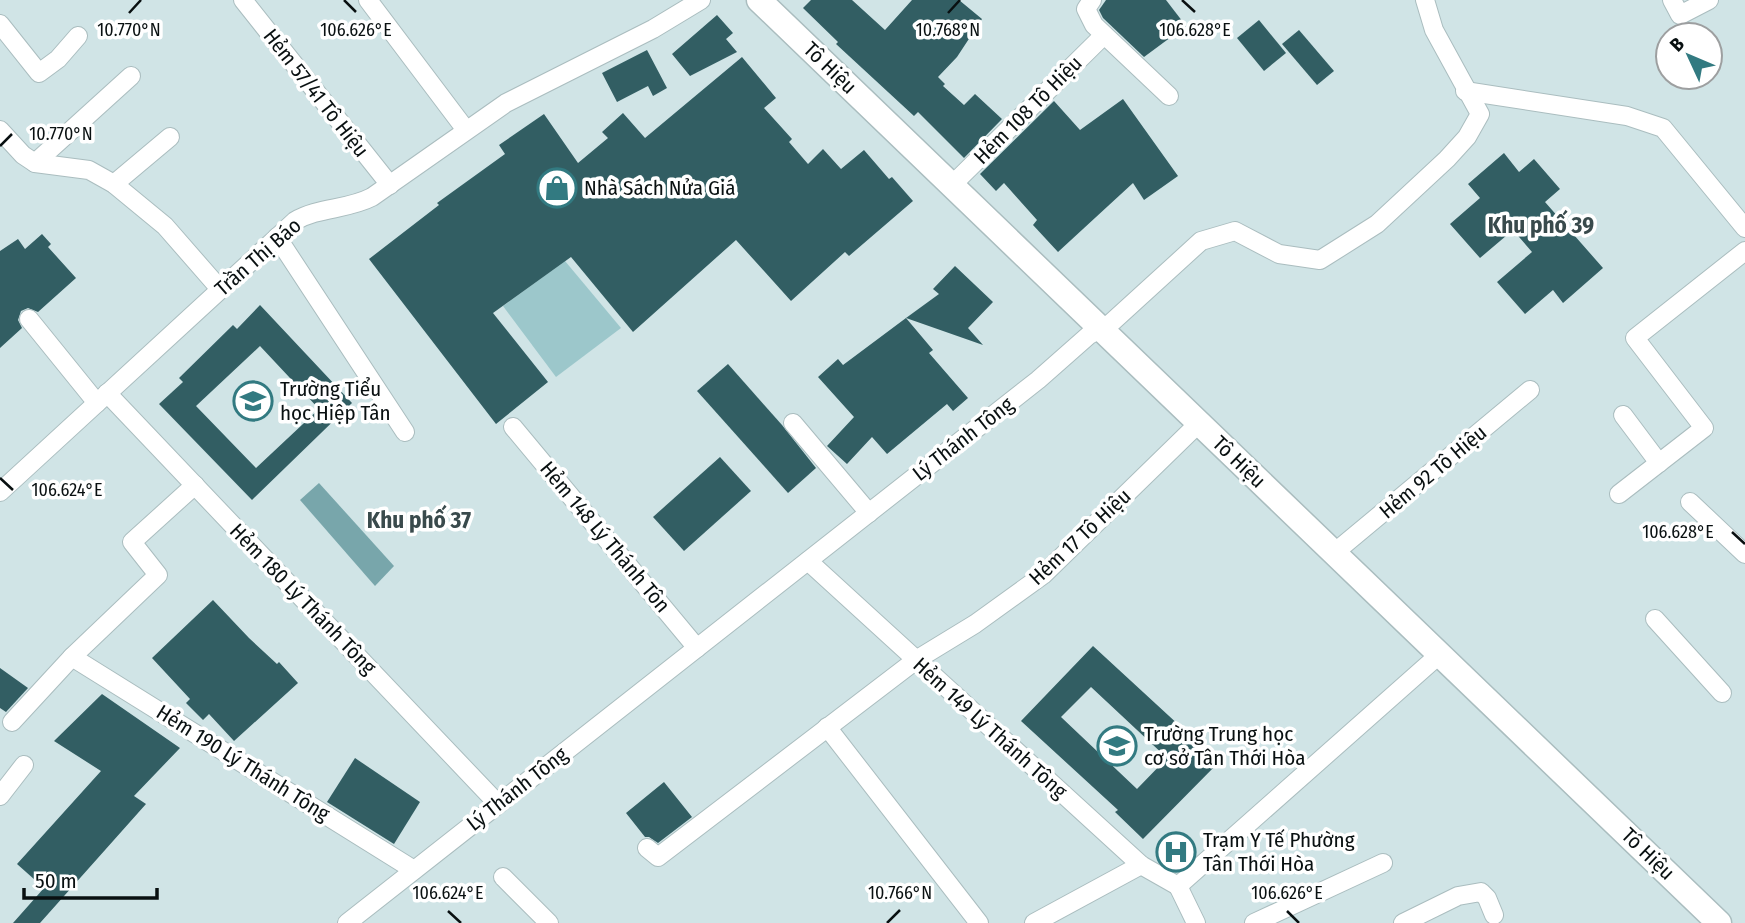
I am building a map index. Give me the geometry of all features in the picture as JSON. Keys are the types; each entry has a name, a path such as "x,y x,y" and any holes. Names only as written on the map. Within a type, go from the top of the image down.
{"street":[{"name":"Hẻm 57/41 Tô Hiệu","path":"243,0 390,185"},
{"path":"368,0 466,130"},
{"name":"Trần Thị Báo","path":"0,492 277,237 306,215 349,207 372,197 523,93 653,29 701,0"},
{"name":"Tô Hiệu","path":"759,0 1719,923"},
{"path":"1092,0 1086,9 1094,25 1169,96"},
{"name":"Lý Thánh Tông","path":"347,923 1038,380 1089,335 1111,323 1201,241 1235,231 1279,254 1320,260 1377,224 1447,159 1467,136 1480,114 1465,91 1434,30 1425,0"},
{"path":"1676,8 1709,0"},
{"path":"0,23 39,73 58,59 78,36"},
{"name":"Hẻm 108 Tô Hiệu","path":"952,186 1104,35"},
{"path":"35,163 131,76"},
{"path":"1465,91 1627,116 1663,128 1745,228"},
{"path":"0,130 23,155 35,163 89,170 114,184 165,226 220,289"},
{"path":"114,184 170,137"},
{"path":"277,237 405,432"},
{"path":"1619,494 1704,428 1635,338 1745,251"},
{"name":"Hẻm 180 Lý Thánh Tông","path":"29,319 102,398 195,485 498,804"},
{"name":"Hẻm 92 Tô Hiệu","path":"1335,553 1530,390"},
{"path":"1623,415 1659,463"},
{"path":"793,423 869,513"},
{"name":"Hẻm 17 Tô Hiệu","path":"648,848 658,857 916,660 975,624 1043,575 1199,423"},
{"name":"Hẻm 148 Lý Thánh Tôn","path":"513,426 697,648"},
{"path":"12,722 72,657 158,575 132,542 195,485"},
{"path":"1690,502 1745,554"},
{"name":"Hẻm 149 Lý Thánh Tông","path":"808,561 1141,865 1178,886"},
{"path":"1655,620 1722,693"},
{"path":"1196,923 1178,886 1440,654"},
{"name":"Hẻm 190 Lý Thánh Tông","path":"72,657 414,870"},
{"path":"827,727 979,923"},
{"path":"0,796 24,765"},
{"path":"1254,923 1383,863"},
{"path":"1034,923 1141,865"},
{"path":"503,877 549,923"},
{"path":"1404,923 1458,896 1481,892 1487,898 1494,915"}],"shaded area":[{"path":"565,261 621,328 556,377 503,306"},
{"path":"319,483 394,566 375,586 300,500"}],"building":[{"path":"811,0 852,0 885,30 912,0 959,0 982,19 957,57 938,77 945,84 943,86 964,105 975,94 1002,119 964,158 918,112 914,116 836,44 838,42 803,8"},
{"path":"1106,0 1166,0 1186,26 1144,57 1103,18 1099,10"},
{"path":"717,15 733,33 726,39 737,52 690,76 672,54"},
{"path":"1259,20 1286,53 1264,71 1237,38"},
{"path":"1299,30 1334,71 1317,85 1282,44"},
{"path":"647,50 667,88 653,96 648,86 617,102 602,73"},
{"path":"742,57 776,98 764,108 792,139 789,142 808,164 823,149 841,169 864,150 913,201 849,256 845,252 791,301 736,240 633,332 571,257 493,313 548,382 496,424 369,259 439,205 437,203 505,154 499,145 544,114 578,163 608,138 602,132 623,113 645,138"},
{"path":"1123,99 1178,176 1144,200 1133,183 1058,252 1033,225 1037,220 1004,183 996,191 980,174 1054,101 1080,130"},
{"path":"1504,153 1519,172 1534,159 1560,189 1545,202 1603,268 1563,303 1553,290 1525,314 1497,282 1532,252 1513,230 1480,258 1450,224 1480,198 1468,184"},
{"path":"42,234 51,244 48,247 76,278 38,312 28,308 21,311 18,320 22,328 0,348 0,251 18,239 25,249"},
{"path":"955,266 993,302 968,328 983,345 906,318 939,294 933,289"},
{"name":"Trường Tiểu học Hiệp Tân","path":"260,305 352,403 252,500 159,404 183,382 179,378 233,325 237,329","holes":["260,346 319,409 256,468 196,406"]},
{"path":"906,318 933,350 929,353 968,398 953,411 947,404 887,454 872,437 847,464 827,446 854,417 818,377 838,359 843,365"},
{"path":"728,364 816,468 788,493 697,391"},
{"path":"720,457 751,491 684,551 653,517"},
{"path":"213,600 298,683 234,741 209,714 203,720 186,703 190,699 152,658"},
{"path":"1093,646 1219,762 1143,839 1115,812 1118,810 1021,721","holes":["1091,687 1167,758 1137,789 1061,717"]},
{"path":"0,668 28,688 6,712 0,708"},
{"path":"102,694 180,748 134,796 146,804 40,923 13,923 44,888 17,864 101,771 54,741"},
{"path":"355,758 420,802 394,844 327,802"},
{"path":"664,782 692,817 658,843 645,837 626,813"}],"place":[{"name":"Nhà Sách Nửa Giá","path":"557,188"},
{"name":"Trường Tiểu học Hiệp Tân","path":"253,401"},
{"name":"Trường Trung học cơ sở Tân Thới Hòa","path":"1117,746"},
{"name":"Trạm Y Tế Phường Tân Thới Hòa","path":"1176,852"}],"district":[{"name":"Khu phố 39","path":"1541,225"},
{"name":"Khu phố 37","path":"419,520"}]}
